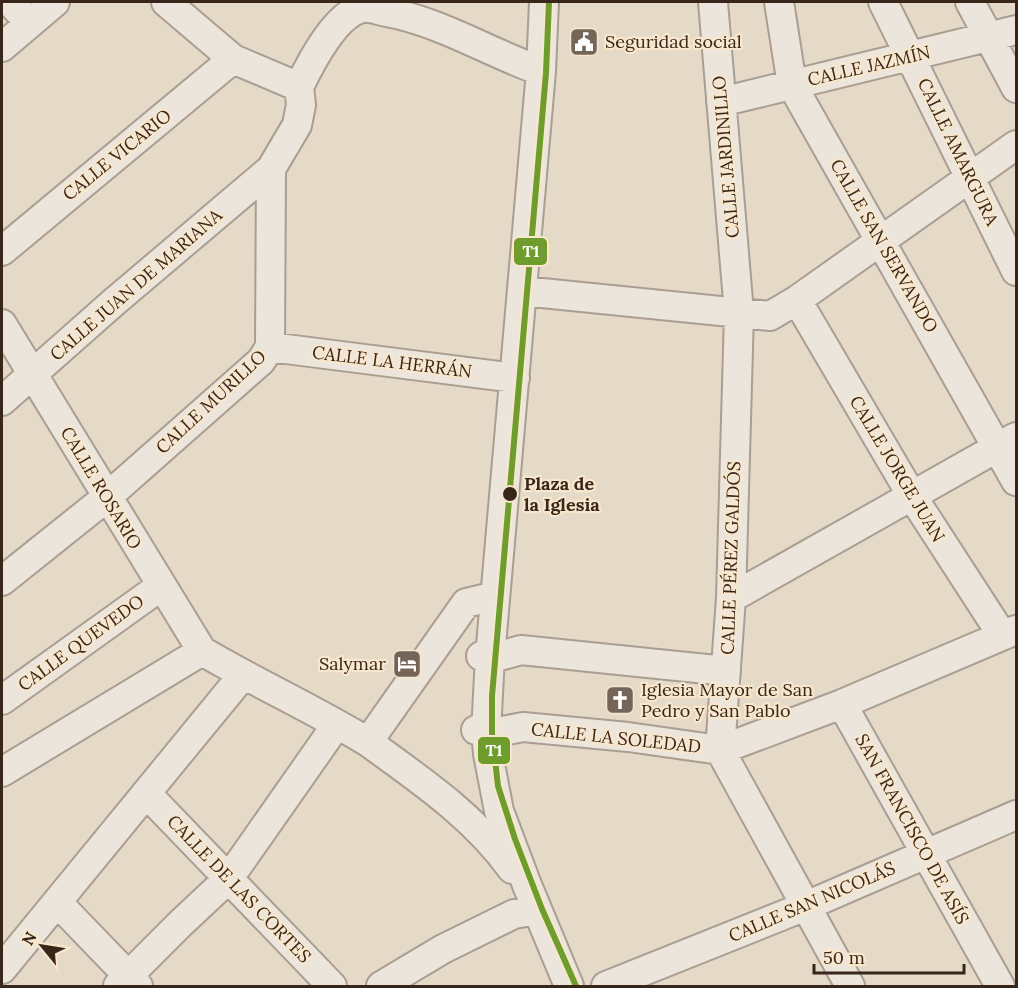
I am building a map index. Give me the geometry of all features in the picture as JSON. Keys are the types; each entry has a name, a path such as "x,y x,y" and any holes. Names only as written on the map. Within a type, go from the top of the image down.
{"street":[{"path":"10,2 30,23"},
{"path":"2,47 55,2"},
{"path":"166,2 233,59 299,87"},
{"path":"544,2 541,72 515,378 495,596 486,656 481,731 499,811 569,987"},
{"name":"CALLE JARDINILLO","path":"713,2 739,313"},
{"name":"CALLE SAN SERVANDO","path":"778,2 792,85 881,239 1007,442 1017,481"},
{"name":"CALLE AMARGURA","path":"883,2 1017,272"},
{"path":"970,2 1017,88"},
{"path":"271,169 297,125 301,105 299,87 312,58 341,21 365,8 409,16 541,72"},
{"name":"CALLE JAZMÍN","path":"721,102 1017,30"},
{"name":"CALLE VICARIO","path":"2,251 233,59"},
{"path":"522,291 770,316 797,300 1017,145"},
{"name":"CALLE MURILLO","path":"3,576 107,497 261,361 270,347 271,169"},
{"name":"CALLE JUAN DE MARIANA","path":"2,401 114,302 271,169"},
{"name":"CALLE JORGE JUAN","path":"797,300 912,496 1009,633"},
{"name":"CALLE PÉREZ GALDÓS","path":"720,750 731,598 739,313"},
{"name":"CALLE ROSARIO","path":"2,324 202,651"},
{"name":"CALLE LA HERRÁN","path":"270,347 515,378"},
{"path":"731,598 1007,442"},
{"name":"CALLE QUEVEDO","path":"2,700 161,585"},
{"path":"368,742 466,603 495,596"},
{"path":"850,987 720,750 842,704 1009,633"},
{"path":"486,656 496,657 521,650 726,671"},
{"path":"2,772 202,651 368,742 441,796 498,849 532,898"},
{"path":"2,969 243,675"},
{"name":"SAN FRANCISCO DE ASÍS","path":"842,704 1000,987"},
{"path":"57,902 128,983 180,924 229,878 337,724"},
{"name":"CALLE LA SOLEDAD","path":"481,731 492,733 523,727 628,737 720,750"},
{"name":"CALLE DE LAS CORTES","path":"146,793 332,987"},
{"name":"CALLE SAN NICOLÁS","path":"606,987 806,906 1017,815"},
{"path":"381,987 443,949 514,914 532,898"}],"transit line":[{"name":"T1","path":"549,2 546,73 492,696 492,733 498,786 515,839 542,909 576,986"}],"place":[{"name":"Seguridad social","path":"584,42"},
{"name":"Plaza de la Iglesia","path":"510,494"},
{"name":"Salymar","path":"407,664"},
{"name":"Iglesia Mayor de San Pedro y San Pablo","path":"620,700"}]}
